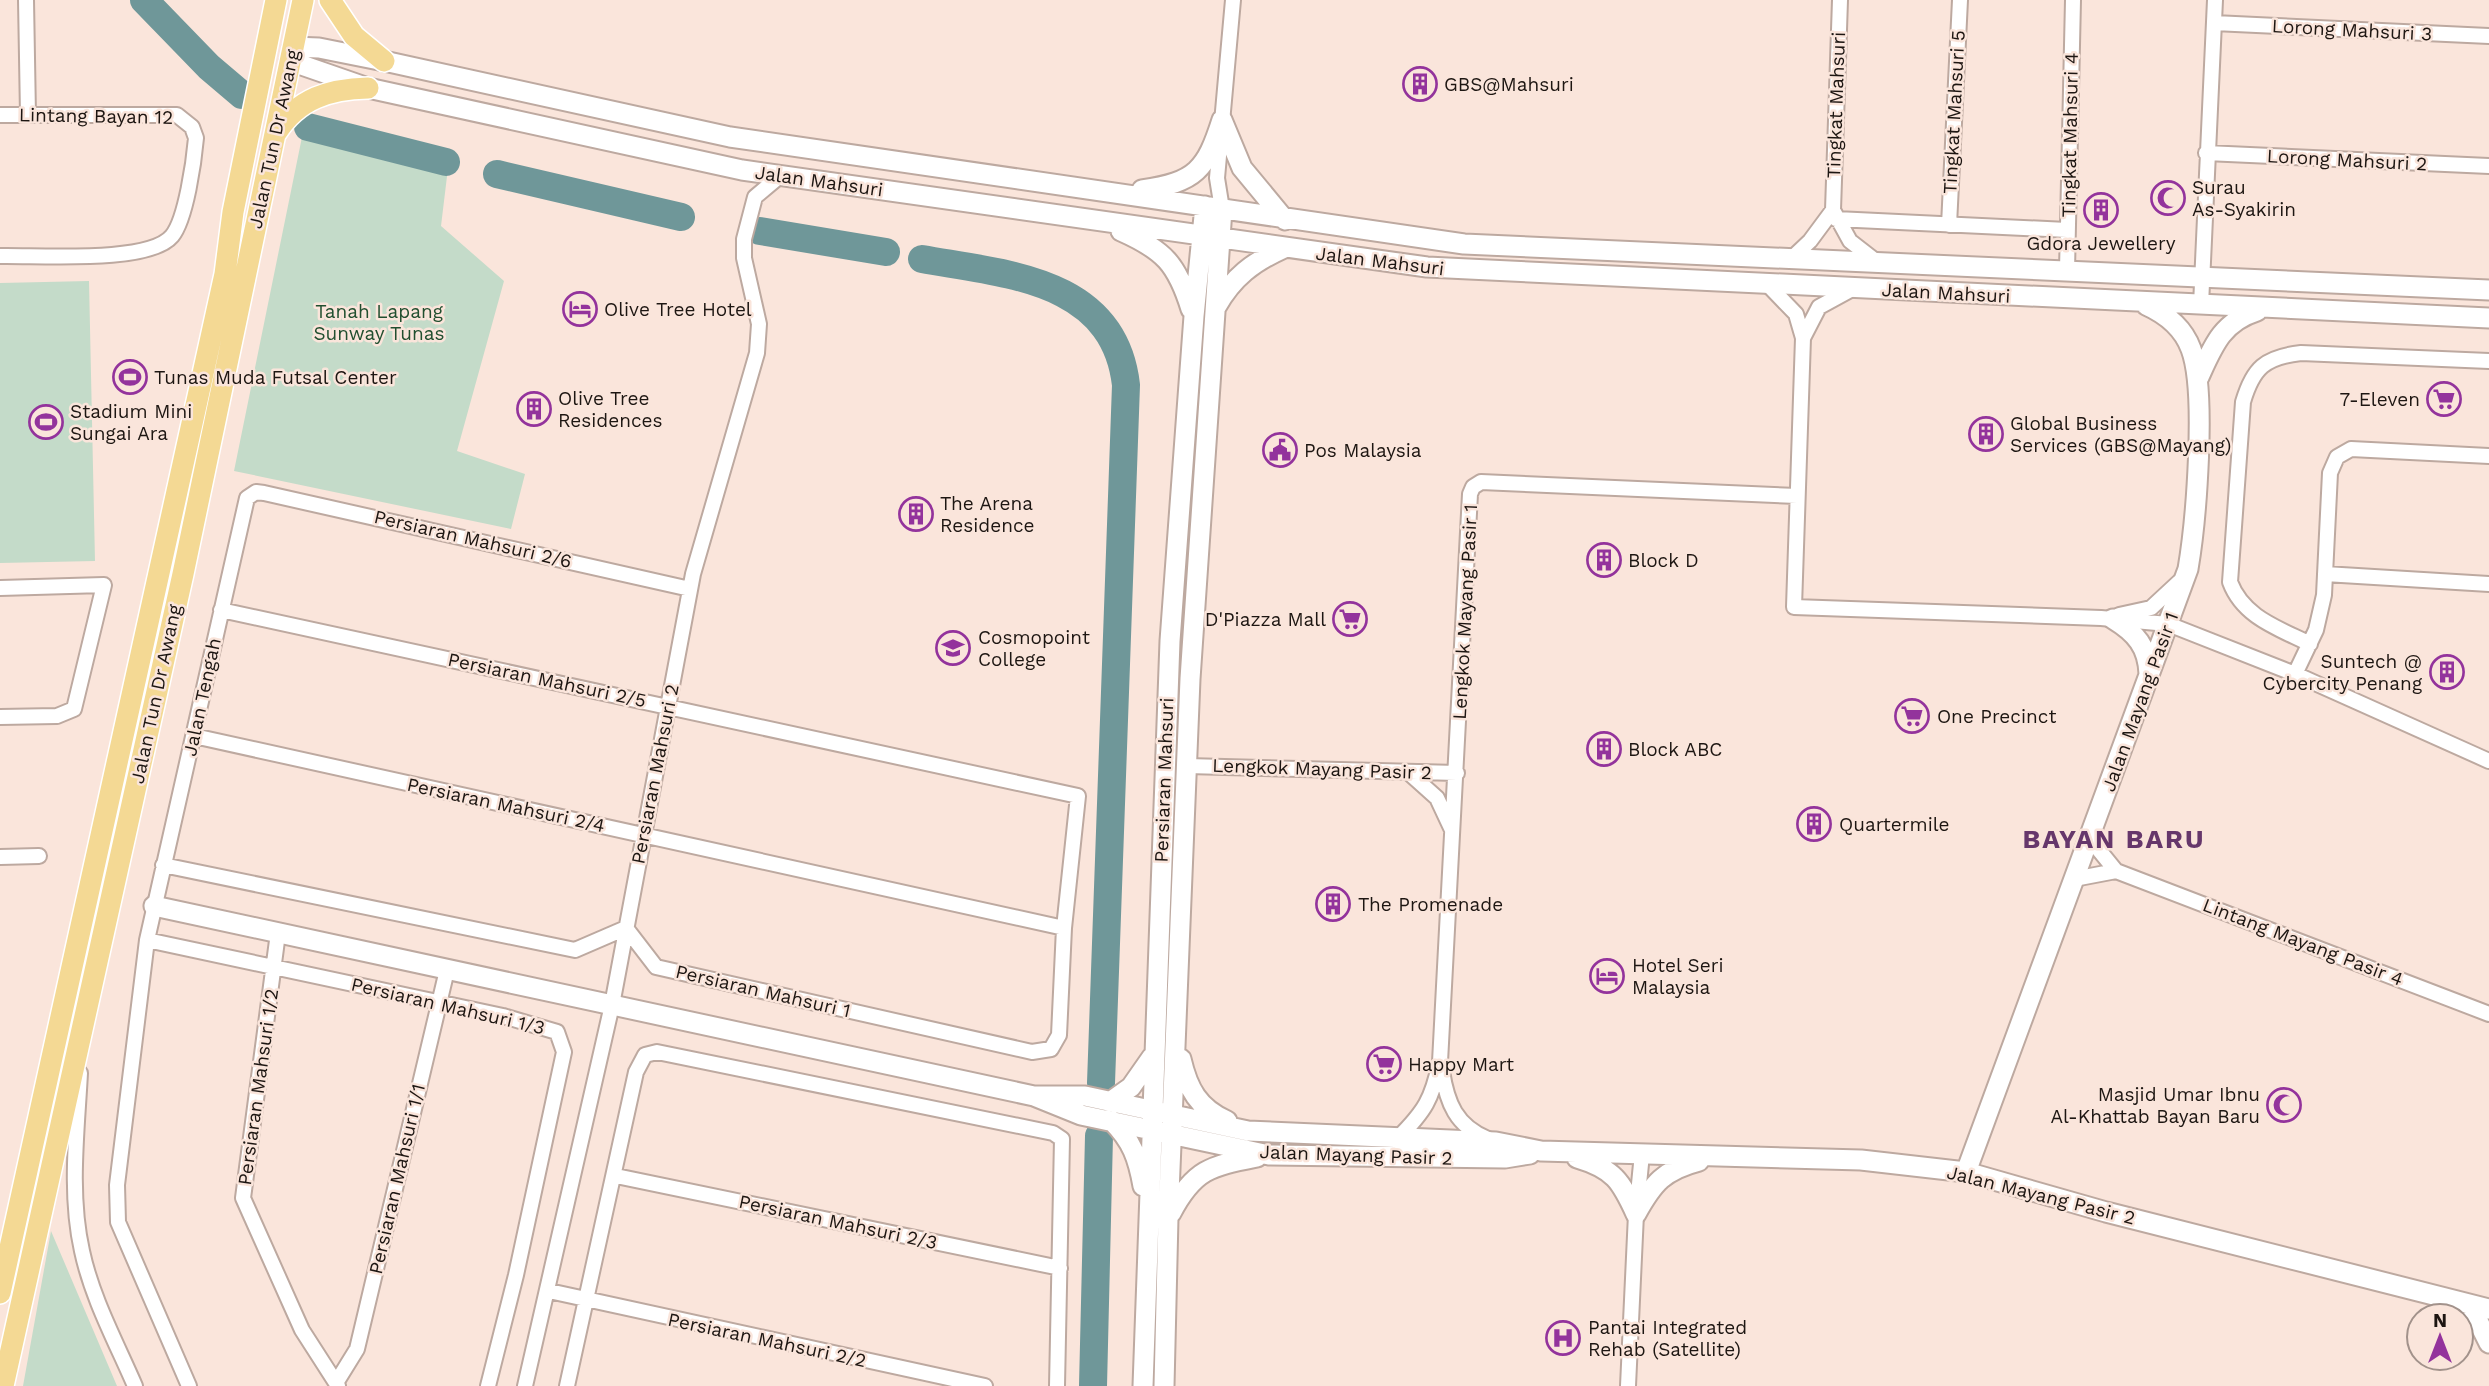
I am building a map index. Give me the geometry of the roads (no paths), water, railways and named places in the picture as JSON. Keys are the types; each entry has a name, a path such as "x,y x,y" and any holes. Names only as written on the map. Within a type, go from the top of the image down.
{"main road":[{"name":"Jalan Tun Dr Awang","path":"0,1293 7,1241 225,274 228,239 276,0"},
{"name":"Jalan Tun Dr Awang","path":"3,1386 183,574 288,54 303,0"},
{"path":"330,0 354,36 384,61"},
{"path":"225,274 234,254 275,65 288,54 271,22"},
{"path":"273,137 283,121 299,106 320,94 339,89 368,88"}],"street":[{"path":"26,0 28,115"},
{"name":"Persiaran Mahsuri","path":"1143,1386 1159,1220 1173,1125 1187,766 1214,309 1221,239 1214,208 1233,0"},
{"name":"Tingkat Mahsuri","path":"1835,215 1840,0"},
{"name":"Tingkat Mahsuri 5","path":"1949,225 1960,0"},
{"name":"Tingkat Mahsuri 4","path":"2067,270 2073,0"},
{"path":"2200,305 2215,0"},
{"name":"Lorong Mahsuri 3","path":"2214,23 2489,36"},
{"name":"Jalan Mahsuri","path":"288,54 319,48 730,137 1464,244 2489,290"},
{"name":"Jalan Mahsuri","path":"288,54 368,88 780,176 1101,223 1462,271 2489,318"},
{"name":"Lintang Bayan 12","path":"0,115 177,115 192,127 195,150 178,226 163,245 136,254 0,256"},
{"path":"1124,193 1168,186 1197,174 1213,147 1222,120"},
{"path":"1222,120 1242,168 1285,220"},
{"name":"Lorong Mahsuri 2","path":"2206,153 2489,166"},
{"name":"Persiaran Mahsuri 2","path":"525,1386 549,1291 612,1005 700,543 734,434 759,338 757,314 744,258 744,239 755,197 780,176"},
{"name":"Persiaran Mahsuri","path":"1164,1386 1159,1220 1152,1120 1170,640 1201,236 1214,208"},
{"path":"1835,215 1949,225 2067,230"},
{"path":"1792,258 1835,215"},
{"path":"1835,215 1850,241 1877,262"},
{"path":"1101,223 1143,241 1163,254 1177,272 1194,316"},
{"path":"1214,309 1225,292 1250,265 1285,248"},
{"path":"1768,285 1796,314 1803,338 1794,607 2107,619 2168,624 2295,674 2489,761"},
{"path":"1803,338 1819,307 1852,289"},
{"name":"Jalan Mayang Pasir 1","path":"1966,1172 2188,569 2193,527 2199,377 2190,347 2181,330 2170,318 2140,302"},
{"name":"Jalan Mayang Pasir 1","path":"2199,377 2221,333 2232,321 2268,308"},
{"path":"2310,644 2248,612 2235,596 2230,582 2243,402 2251,376 2278,356 2301,354 2489,360"},
{"path":"2295,674 2319,621 2326,574 2330,473 2332,464 2342,451 2351,449 2489,456"},
{"name":"Lengkok Mayang Pasir 1","path":"1398,1138 1423,1113 1433,1097 1440,1062 1470,494 1473,487 1481,482 1797,496"},
{"name":"Persiaran Mahsuri 2/6","path":"256,492 690,589"},
{"name":"Jalan Tengah","path":"154,906 247,498 256,492"},
{"path":"2107,619 2151,608 2176,587 2188,569"},
{"path":"2326,574 2489,584"},
{"path":"0,587 104,586 74,709 57,716 0,716"},
{"name":"Persiaran Mahsuri 2/5","path":"221,610 1078,796"},
{"path":"2107,619 2140,641 2146,654 2150,676"},
{"name":"Persiaran Mahsuri 2/4","path":"194,736 1064,928"},
{"name":"Lengkok Mayang Pasir 2","path":"1187,766 1457,773"},
{"path":"1408,772 1437,798 1454,833"},
{"name":"Persiaran Mahsuri 1","path":"626,928 656,967 1032,1052 1051,1049 1059,1035 1064,928 1078,796"},
{"name":"Lintang Mayang Pasir 4","path":"2090,839 2116,871 2489,1014"},
{"path":"0,857 39,856"},
{"path":"163,865 575,950 626,928"},
{"path":"2074,879 2116,871"},
{"path":"189,1386 118,1222 117,1185 146,940 154,906 1034,1096 1081,1096 1111,1112 1173,1125"},
{"name":"Persiaran Mahsuri 1/2","path":"278,933 243,1198 302,1330 337,1385"},
{"name":"Persiaran Mahsuri 1/3","path":"146,940 440,1003 551,1028 557,1032 563,1043 516,1275 488,1386"},
{"name":"Persiaran Mahsuri 1/1","path":"337,1385 357,1349 447,970"},
{"path":"81,1033 76,1160 79,1237 91,1283 135,1386"},
{"path":"1176,1034 1186,1081 1199,1103 1214,1115 1248,1131"},
{"path":"567,1386 616,1176 636,1072 645,1055 657,1052 1053,1133 1062,1139 1057,1386"},
{"path":"1111,1112 1153,1055"},
{"name":"Lengkok Mayang Pasir 1","path":"1440,1062 1445,1088 1459,1122 1473,1133 1496,1142"},
{"path":"1111,1112 1134,1148 1159,1220"},
{"name":"Jalan Mayang Pasir 2","path":"1173,1125 1269,1155 1491,1158 1549,1152 1642,1154 1861,1160 1966,1172 2106,1212 2480,1307"},
{"name":"Jalan Mayang Pasir 2","path":"1173,1125 1496,1142 1549,1152"},
{"path":"1549,1152 1592,1162 1621,1182 1636,1214"},
{"path":"1628,1386 1636,1214 1642,1154"},
{"path":"1159,1220 1200,1173 1226,1163 1269,1155"},
{"path":"1636,1214 1650,1188 1666,1174 1677,1167 1717,1156"},
{"name":"Persiaran Mahsuri 2/3","path":"616,1176 1060,1268"},
{"name":"Persiaran Mahsuri 2/2","path":"549,1291 588,1302 985,1386"},
{"path":"2489,1297 2480,1307 2489,1343"}],"waterway":[{"path":"144,0 209,67 242,95"},
{"path":"308,127 446,162"},
{"path":"497,174 681,217"},
{"path":"760,231 886,252"},
{"path":"922,259 1020,278 1051,288 1078,303 1101,323 1117,350 1126,385 1101,1083"},
{"path":"1093,1386 1099,1136"}],"place":[{"name":"GBS@Mahsuri","path":"1420,84"},
{"name":"Surau As-Syakirin","path":"2168,198"},
{"name":"Gdora Jewellery","path":"2101,210"},
{"name":"Olive Tree Hotel","path":"580,309"},
{"name":"Tunas Muda Futsal Center","path":"130,377"},
{"name":"7-Eleven","path":"2444,399"},
{"name":"Olive Tree Residences","path":"534,409"},
{"name":"Stadium Mini Sungai Ara","path":"46,422"},
{"name":"Global Business Services (GBS@Mayang)","path":"1986,434"},
{"name":"Pos Malaysia","path":"1280,450"},
{"name":"The Arena Residence","path":"916,514"},
{"name":"Block D","path":"1604,560"},
{"name":"D'Piazza Mall","path":"1350,619"},
{"name":"Cosmopoint College","path":"953,648"},
{"name":"Suntech @ Cybercity Penang","path":"2447,672"},
{"name":"One Precinct","path":"1912,716"},
{"name":"Block ABC","path":"1604,749"},
{"name":"Quartermile","path":"1814,824"},
{"name":"The Promenade","path":"1333,904"},
{"name":"Hotel Seri Malaysia","path":"1607,976"},
{"name":"Happy Mart","path":"1384,1064"},
{"name":"Masjid Umar Ibnu Al-Khattab Bayan Baru","path":"2284,1105"},
{"name":"Pantai Integrated Rehab (Satellite)","path":"1563,1338"}],"district":[{"name":"BAYAN BARU","path":"2114,839"}],"park label":[{"name":"Tanah Lapang Sunway Tunas","path":"379,322"}]}
